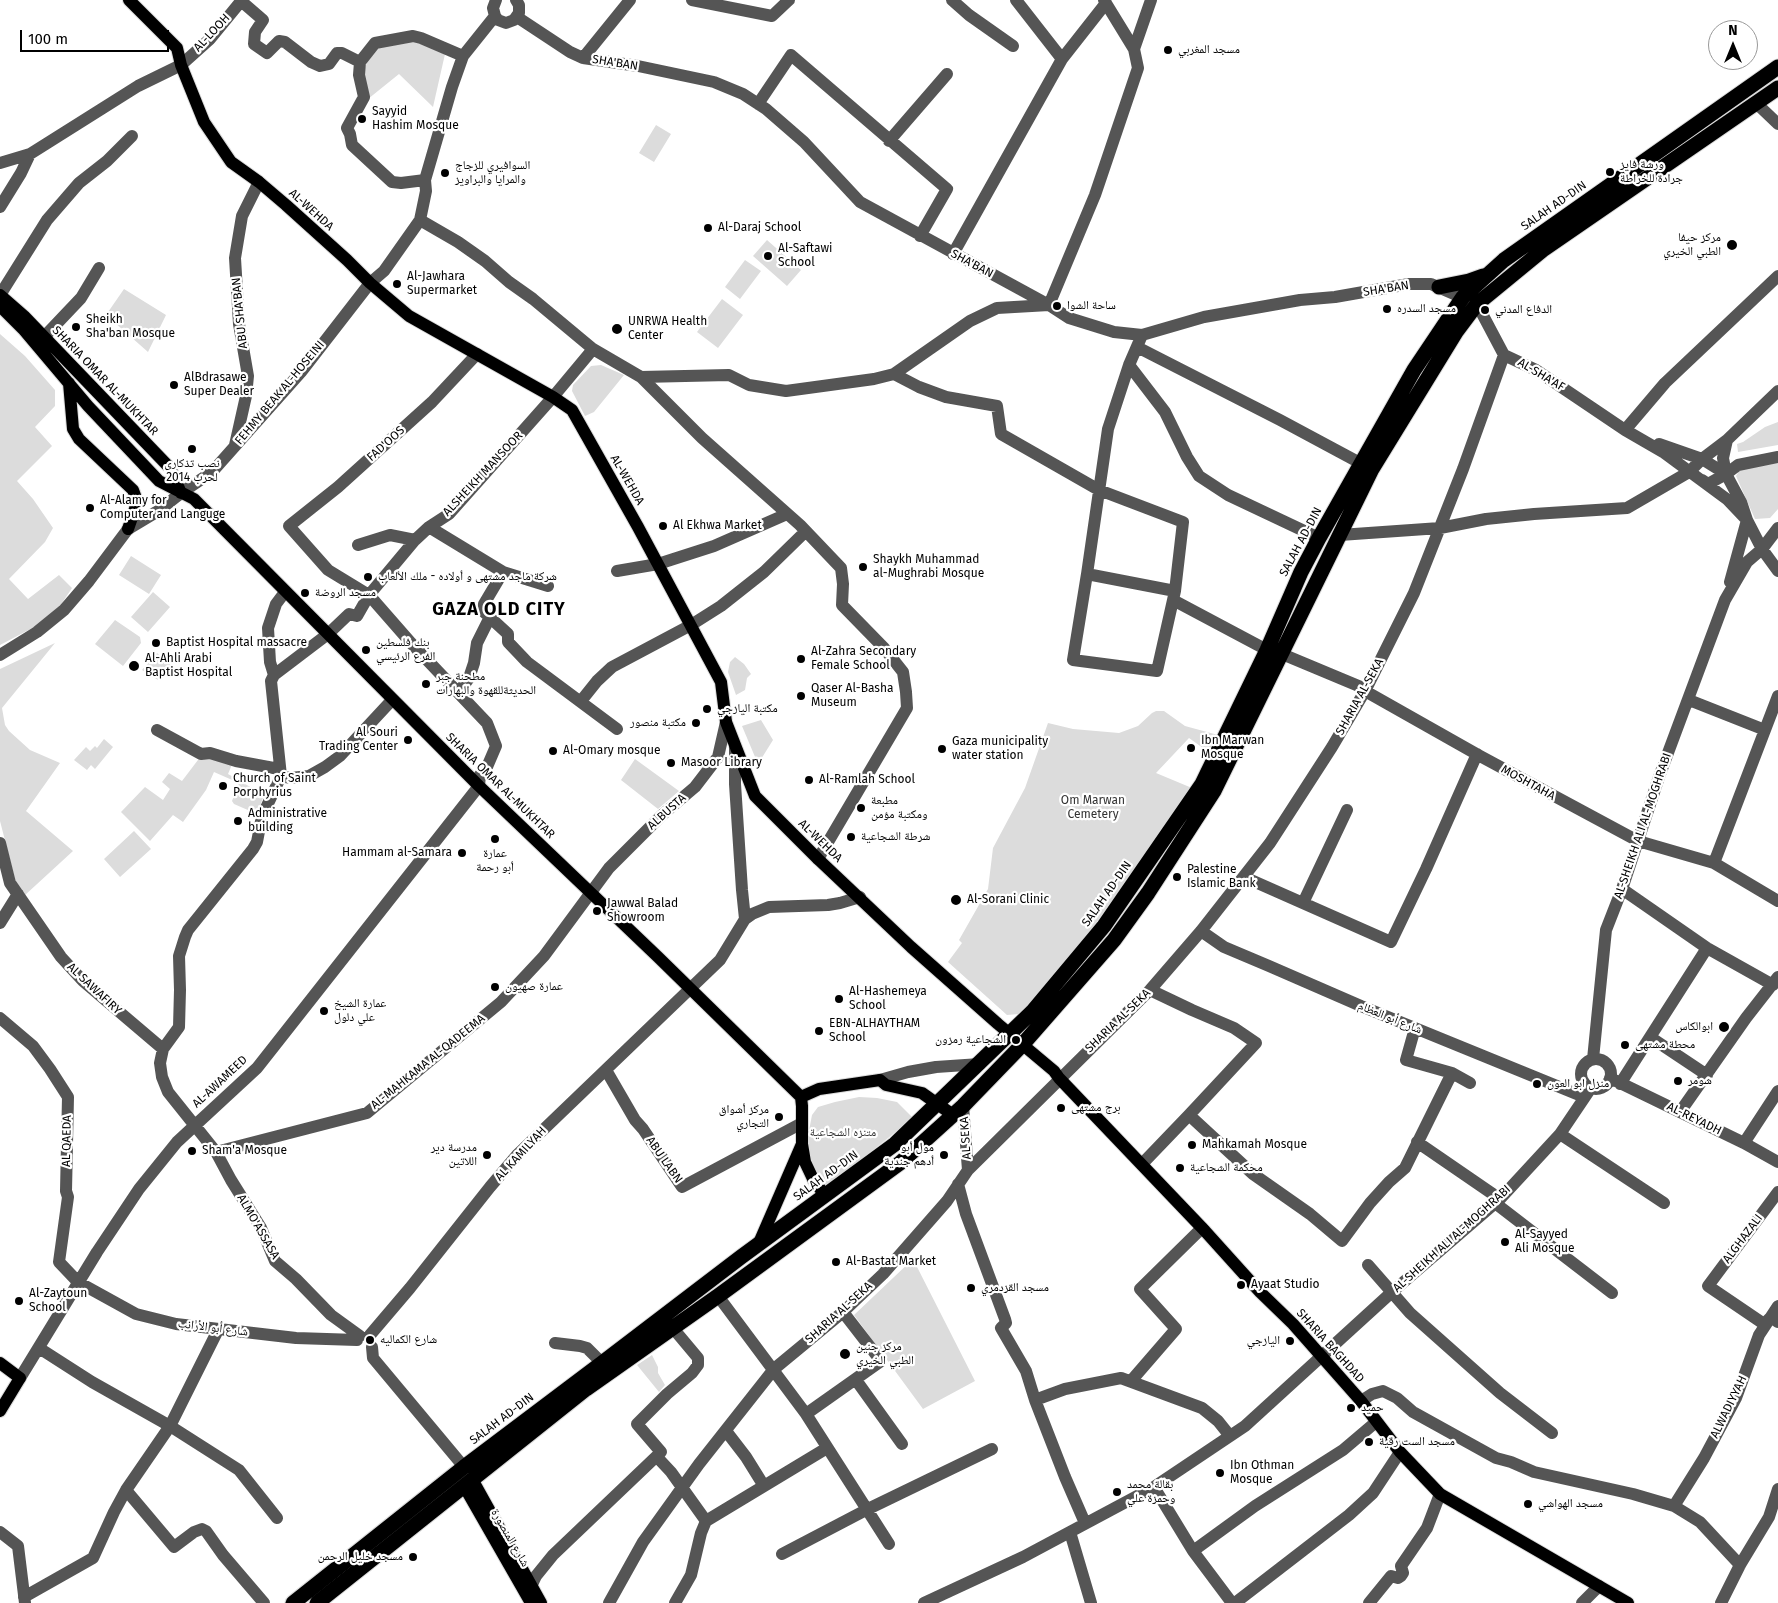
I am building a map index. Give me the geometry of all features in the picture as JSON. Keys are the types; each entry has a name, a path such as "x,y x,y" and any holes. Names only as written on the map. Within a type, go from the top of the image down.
{"highway":[{"name":"SALAH AD-DIN","path":"1275,652 1293,590 1318,538 1414,370 1489,273 1504,260 1778,67"},
{"name":"SALAH AD-DIN","path":"293,1603 900,1163 958,1110 1017,1039 1114,940 1148,893 1214,791 1275,652 1340,535 1372,468 1456,332 1470,300 1659,172 1778,88"},
{"path":"1738,95 1751,106"},
{"path":"1439,287 1469,281 1489,273"},
{"name":"SALAH AD-DIN","path":"317,1603 602,1363 895,1144 980,1064 1017,1039"}],"main road":[{"name":"AL-WEHDA","path":"129,0 177,48 181,65 204,122 231,162 259,182 409,316 553,397 572,410 721,682 726,722 755,796 818,859 911,946 1017,1039"},
{"name":"SHARIA OMAR AL-MUKHTAR","path":"0,294 44,336 170,468 181,493"},
{"name":"SHARIA OMAR AL-MUKHTAR","path":"0,306 23,329 88,406 159,481 194,500 479,786 801,1097"},
{"path":"68,383 73,429 79,439 132,490 136,498 136,506 128,528"},
{"name":"SHARIA BAGHDAD","path":"1017,1039 1054,1071 1260,1292 1293,1324 1361,1401 1400,1452 1440,1494 1628,1603"},
{"path":"825,1195 807,1169 802,1144 801,1097 819,1090 880,1080 886,1085 922,1093 937,1103 958,1110"},
{"path":"759,1244 802,1144"},
{"path":"0,1363 20,1378"},
{"name":"AL-AWAMEED","path":"0,1411 20,1378"},
{"name":"شارع المنصورة","path":"467,1477 530,1594 541,1603"}],"street":[{"name":"AL-LOOH","path":"0,163 30,154 138,86 181,65 210,39 241,0"},
{"path":"241,0 263,20 255,32 254,44 267,53 279,40 285,42 311,62 320,66 330,64 337,53 342,53 360,62"},
{"path":"496,0 493,8 495,16 502,22 514,20 517,17 520,9 516,0"},
{"path":"583,58 630,0"},
{"path":"692,0 772,16 789,0"},
{"path":"952,0 969,15 1013,46"},
{"path":"1016,0 1062,59"},
{"path":"1134,49 1150,0"},
{"path":"641,377 728,375 750,385 786,390 874,379 894,374 970,321 997,308 1049,305 1095,195 1138,68 1134,49 1105,1 1062,59 953,254"},
{"path":"495,16 463,56 425,180 426,191 420,220 458,242 485,261 593,349 641,377 702,438 787,514 840,568 844,584 842,605 884,648 903,672 907,708 818,859"},
{"name":"SHA'BAN","path":"517,17 570,52 583,58 638,66 714,82 743,94 804,142 860,202 1049,305 1069,318 1114,332 1142,335 1204,317 1300,300 1335,297 1409,284 1431,284 1470,300"},
{"path":"425,180 401,184 392,182 352,145 347,128 364,96 359,75 360,62 375,43 413,36 463,56"},
{"path":"758,104 791,55 947,189 920,236"},
{"path":"889,141 946,74"},
{"path":"1751,106 1778,124"},
{"path":"0,294 47,220 79,183 132,136"},
{"path":"0,207 21,173 30,154"},
{"name":"ABU SHA'BAN","path":"234,447 246,396 248,376 239,324 235,258 242,216 259,182"},
{"name":"FEHMY BEAK AL-HOSEINI","path":"128,528 158,511 212,472 301,372 370,283 384,271 420,220"},
{"path":"44,336 81,298 99,268"},
{"path":"1625,430 1665,384 1778,276"},
{"name":"AL-SHA'AF","path":"1470,300 1504,354 1536,370 1625,430 1663,452 1728,500 1747,520"},
{"path":"894,374 919,387 946,396 997,406 1000,434 1099,490 1183,522 1174,595 1157,671 1073,660 1087,574 1099,490 1108,429 1129,365 1142,335"},
{"path":"1137,347 1362,464"},
{"name":"ALSHEIKH MANSOOR","path":"274,675 328,634 349,614 357,616 369,595 415,540 429,527 449,514 593,349"},
{"name":"FAD'OOS","path":"289,526 338,487 432,402 477,354"},
{"name":"SHARIA AL-SEKA","path":"609,1603 643,1542 682,1488 774,1369 843,1312 889,1267 946,1201 968,1170 1150,990 1201,931 1275,834 1365,691 1414,593 1463,469 1504,354"},
{"path":"1129,365 1165,412 1187,458 1200,476 1228,495 1318,538"},
{"path":"1340,535 1440,528 1534,514 1627,508 1689,472 1702,459 1727,440 1778,391"},
{"name":"AL-SHA'AF","path":"1625,430 1702,459 1726,474 1762,548 1778,571"},
{"path":"1726,474 1723,458 1727,440"},
{"path":"1708,484 1738,465 1778,457"},
{"path":"617,571 658,564 714,546 787,514"},
{"name":"AL-SHEIKH ALI AL-MOGHRABI","path":"1593,1059 1606,930 1725,600 1747,520"},
{"name":"AL-AWAMEED","path":"20,1378 78,1282 140,1189 193,1125 257,1068 479,786 480,776 496,746 487,723 369,595 328,570 289,526"},
{"path":"429,527 503,572 548,586"},
{"path":"0,655 37,632 64,610 89,581 128,528"},
{"name":"AL-SHEIKH ALI AL-MOGHRABI","path":"1725,600 1747,562 1762,548 1778,528"},
{"path":"581,701 597,681 612,667 691,625 721,606 748,585 805,532"},
{"path":"358,545 390,534 415,540"},
{"path":"503,572 484,604 483,611 508,634 508,642 527,662 617,729"},
{"name":"MOSHTAHA","path":"1087,574 1174,595 1275,652 1361,686 1365,691 1477,754 1638,841 1714,863 1778,901"},
{"path":"193,1125 168,1092 162,1077 160,1063 163,1050 178,1028 179,956 188,930 253,849 257,842 261,821 280,772 271,681 274,675 270,662 268,628 276,604 285,592"},
{"path":"460,692 469,678 474,663 477,643 490,617"},
{"path":"1714,863 1778,696"},
{"path":"157,730 201,754 210,753 280,772 291,778 308,776 340,756 392,700"},
{"path":"1689,700 1765,730"},
{"name":"ALBUSTA","path":"590,892 609,868 662,816 695,787 718,758 726,722"},
{"path":"736,746 736,793 745,919 769,907 828,905 860,897"},
{"path":"1244,877 1391,942 1477,754"},
{"path":"1303,903 1347,810"},
{"name":"AL SAWAFIRY","path":"0,843 10,882 66,963 83,981 163,1050"},
{"path":"1622,889 1707,948 1775,981 1746,1018 1680,1112"},
{"name":"AL-MAHKAMA AL-QADEEMA","path":"216,1152 367,1113 501,1002 544,956 590,892"},
{"path":"0,923 18,894"},
{"name":"AL KAMILYAH","path":"365,1340 410,1288 518,1154 720,960 745,919"},
{"name":"شارع أبو العظام","path":"1201,931 1224,947 1415,1028 1587,1092"},
{"path":"1615,1080 1607,1064 1598,1059 1593,1059 1585,1064 1581,1073 1587,1092 1605,1086 1615,1080 1650,1037 1707,948"},
{"path":"1142,1164 1256,1042 1234,1028 1150,990"},
{"name":"AL QAEDA","path":"0,1018 33,1046 68,1097 66,1191 68,1197 59,1262 78,1282"},
{"path":"1415,1028 1406,1060 1452,1073 1470,1082"},
{"path":"1650,1037 1707,1075"},
{"path":"880,1080 936,1067 980,1064"},
{"name":"ABU LABN","path":"606,1070 635,1120 682,1187 802,1122"},
{"path":"1189,1115 1253,1174 1310,1214 1342,1242 1370,1203 1389,1182 1406,1168 1452,1073"},
{"name":"AL-REYADH","path":"1615,1080 1744,1143 1778,1162"},
{"path":"1744,1143 1778,1091"},
{"name":"AL-SHEIKH ALI AL-MOGHRABI","path":"924,1603 1023,1557 1154,1487 1245,1426 1320,1356 1497,1201 1560,1134 1587,1092"},
{"name":"AL SEKA","path":"958,1110 968,1170"},
{"name":"ALMO'ASSASA","path":"193,1125 216,1152 261,1228 275,1261 296,1279 331,1315 365,1340 373,1358 467,1477"},
{"path":"1560,1134 1616,1173 1664,1203"},
{"path":"1418,1142 1497,1201 1612,1293"},
{"path":"958,1184 966,1214 1006,1320 1006,1324 1000,1328 1026,1371 1035,1400 1085,1523"},
{"name":"ALGHAZALI","path":"1774,1319 1764,1324 1708,1286 1778,1192"},
{"path":"1131,1381 1176,1329 1140,1289 1202,1228"},
{"path":"1368,1265 1410,1313 1500,1393 1552,1433"},
{"name":"شارع أبو الأرانب","path":"78,1282 136,1314 176,1324 296,1338 365,1340"},
{"path":"718,1296 806,1414 890,1544"},
{"name":"ALWADIYYAH","path":"1674,1506 1704,1458 1736,1398 1759,1335 1774,1319 1778,1306"},
{"path":"806,1414 881,1361 843,1312"},
{"path":"530,1594 558,1550 661,1452 637,1424 692,1373 698,1365 698,1358 672,1327"},
{"path":"0,1532 18,1546 25,1600 93,1558 126,1490 170,1426 218,1330"},
{"path":"555,1344 587,1348 602,1363"},
{"path":"39,1348 92,1382 170,1426 239,1470 277,1518"},
{"path":"1035,1400 1064,1389 1121,1378 1202,1408 1218,1421 1230,1436"},
{"path":"856,1380 902,1444"},
{"path":"1361,1401 1372,1394 1383,1391 1396,1398 1413,1412 1496,1458 1534,1472 1633,1494 1674,1506 1700,1522 1740,1565"},
{"path":"1193,1551 1255,1506 1344,1450 1376,1422"},
{"path":"726,1431 746,1457 764,1486"},
{"path":"675,1603 691,1576 701,1533 706,1521 827,1448"},
{"path":"782,1554 868,1508 992,1449"},
{"path":"1154,1487 1193,1551 1234,1603 1349,1515 1373,1493 1400,1452"},
{"path":"657,1457 671,1472 706,1521"},
{"path":"1721,1603 1740,1565 1769,1517 1778,1489"},
{"path":"126,1490 174,1547 194,1532 202,1529 206,1531 223,1555 264,1603"},
{"path":"1369,1603 1391,1576 1398,1578 1403,1573 1401,1566 1427,1528 1440,1494"},
{"path":"1070,1532 1091,1603"},
{"path":"1582,1603 1599,1586"}],"green space":[{"path":"414,39 445,54 433,107 399,74 368,99 364,71 369,56 382,44"},
{"path":"656,125 671,134 654,162 639,153"},
{"path":"767,240 801,270 787,286 753,256"},
{"path":"745,260 761,271 740,299 725,287"},
{"path":"124,289 166,315 148,352 106,315"},
{"path":"722,299 743,315 718,348 697,332"},
{"path":"0,334 25,356 55,390 55,406 35,427 52,446 17,481 33,499 53,528 45,542 9,579 28,599 59,575 72,588 60,606 40,624 0,645"},
{"path":"601,365 624,375 594,412 585,416 572,391 573,385 591,366"},
{"path":"1778,422 1778,445 1738,452 1737,444 1765,427"},
{"path":"1778,461 1778,509 1770,518 1755,519 1736,476 1740,469"},
{"path":"131,556 161,575 149,594 119,575"},
{"path":"153,592 170,607 148,632 131,617"},
{"path":"115,620 140,637 141,643 123,666 95,644"},
{"path":"55,643 2,708 5,725 9,731 30,750 60,763 26,811 73,851 24,896 16,883 0,821 0,669"},
{"path":"157,653 171,665 158,680 142,670"},
{"path":"735,657 744,664 751,674 747,678 745,690 736,695 728,672 730,662"},
{"name":"Om Marwan Cemetery","path":"1156,711 1164,711 1185,726 1218,735 1210,753 1189,738 1156,773 1192,788 1086,945 1029,1009 1019,1014 1007,1015 948,962 962,943 959,940 988,889 993,848 1025,788 1048,723 1073,729 1119,733 1138,726"},
{"path":"761,720 773,740 758,764 742,726"},
{"path":"104,739 113,747 95,769 91,765 87,770 74,760 86,747 90,751 95,746 97,748"},
{"path":"201,756 233,762 228,774 264,795 257,814 234,804 232,801 239,783 214,772 206,790 183,822 173,815 150,841 121,812 145,787 163,800 170,789 162,782 169,773 182,781"},
{"path":"635,759 679,791 658,809 621,780"},
{"path":"134,831 151,849 120,877 104,859"},
{"name":"متنزه الشجاعية","path":"859,1097 897,1102 913,1118 827,1187 811,1163 808,1136 812,1115 818,1107"},
{"path":"913,1259 975,1381 923,1409 854,1315"},
{"path":"652,1355 658,1367 658,1373 665,1385 659,1392 637,1365"}],"place":[{"name":"مسجد المغربي","path":"1168,50"},
{"name":"Sayyid Hashim Mosque","path":"362,119"},
{"name":"ورشة فايز جرادة للخراطة","path":"1610,172"},
{"name":"السوافيري للزجاج والمرايا والبراويز","path":"445,173"},
{"name":"Al-Daraj School","path":"708,228"},
{"name":"مركز حيفا الطبي الخيري","path":"1732,245"},
{"name":"Al-Saftawi School","path":"768,256"},
{"name":"Al-Jawhara Supermarket","path":"397,284"},
{"name":"ساحة الشوا","path":"1057,306"},
{"name":"مسجد السدره","path":"1387,309"},
{"name":"الدفاع المدني","path":"1485,310"},
{"name":"Sheikh Sha'ban Mosque","path":"76,327"},
{"name":"UNRWA Health Center","path":"617,329"},
{"name":"AlBdrasawe Super Dealer","path":"174,385"},
{"name":"نصب تذكاري لحرب 2014","path":"192,449"},
{"name":"Al-Alamy for Computer and Languge","path":"90,508"},
{"name":"Al Ekhwa Market","path":"663,526"},
{"name":"Shaykh Muhammad al-Mughrabi Mosque","path":"863,567"},
{"name":"شركة ماجد مشتهى و أولاده - ملك الألعاب","path":"368,577"},
{"name":"مسجد الروضة","path":"305,593"},
{"name":"Baptist Hospital massacre","path":"156,643"},
{"name":"بنك فلسطين الفرع الرئيسي","path":"366,650"},
{"name":"Al-Zahra Secondary Female School","path":"801,659"},
{"name":"Al-Ahli Arabi Baptist Hospital","path":"134,666"},
{"name":"مطحنة جبر الحديثةللقهوة والبهارات","path":"426,684"},
{"name":"Qaser Al-Basha Museum","path":"801,696"},
{"name":"مكتبة اليازجي","path":"707,709"},
{"name":"مكتبة منصور","path":"696,723"},
{"name":"Al Souri Trading Center","path":"408,740"},
{"name":"Ibn Marwan Mosque","path":"1191,748"},
{"name":"Gaza municipality water station","path":"942,749"},
{"name":"Al-Omary mosque","path":"553,751"},
{"name":"Masoor Library","path":"671,763"},
{"name":"Al-Ramlah School","path":"809,780"},
{"name":"Church of Saint Porphyrius","path":"223,786"},
{"name":"مطبعة ومكتبة مؤمن","path":"861,808"},
{"name":"Administrative building","path":"238,821"},
{"name":"شرطة الشجاعية","path":"851,837"},
{"name":"عمارة أبو رحمة","path":"495,839"},
{"name":"Hammam al-Samara","path":"462,853"},
{"name":"Palestine Islamic Bank","path":"1177,877"},
{"name":"Al-Sorani Clinic","path":"956,900"},
{"name":"Jawwal Balad Showroom","path":"597,911"},
{"name":"عمارة صهيون","path":"495,987"},
{"name":"Al-Hashemeya School","path":"839,999"},
{"name":"عمارة الشيخ علي دلول","path":"324,1011"},
{"name":"ابوالكاس","path":"1724,1027"},
{"name":"EBN-ALHAYTHAM School","path":"819,1031"},
{"name":"الشجاعية رمزون","path":"1016,1040"},
{"name":"محطة مشتهى","path":"1625,1045"},
{"name":"شومر","path":"1678,1081"},
{"name":"منزل ابو العون","path":"1537,1084"},
{"name":"برج مشتهى","path":"1061,1108"},
{"name":"مركز أشواق التجاري","path":"779,1117"},
{"name":"Mahkamah Mosque","path":"1192,1145"},
{"name":"Sham'a Mosque","path":"192,1151"},
{"name":"مدرسة دير اللاتين","path":"487,1155"},
{"name":"مول أبو أدهم جندية","path":"944,1155"},
{"name":"محكمة الشجاعية","path":"1180,1168"},
{"name":"Al-Sayyed Ali Mosque","path":"1505,1242"},
{"name":"Al-Bastat Market","path":"836,1262"},
{"name":"Ayaat Studio","path":"1241,1285"},
{"name":"مسجد القزدمري","path":"971,1288"},
{"name":"Al-Zaytoun School","path":"19,1301"},
{"name":"شارع الكماليه","path":"370,1340"},
{"name":"اليازجي","path":"1290,1341"},
{"name":"مركز جنين الطبي الخيري","path":"845,1354"},
{"name":"حميد","path":"1351,1408"},
{"name":"مسجد الست رقية","path":"1369,1442"},
{"name":"Ibn Othman Mosque","path":"1220,1473"},
{"name":"بقالة محمد وحمزة علي","path":"1117,1492"},
{"name":"مسجد الهواشي","path":"1528,1504"},
{"name":"مسجد خليل الرحمن","path":"413,1557"}],"district":[{"name":"GAZA OLD CITY","path":"499,610"}]}
